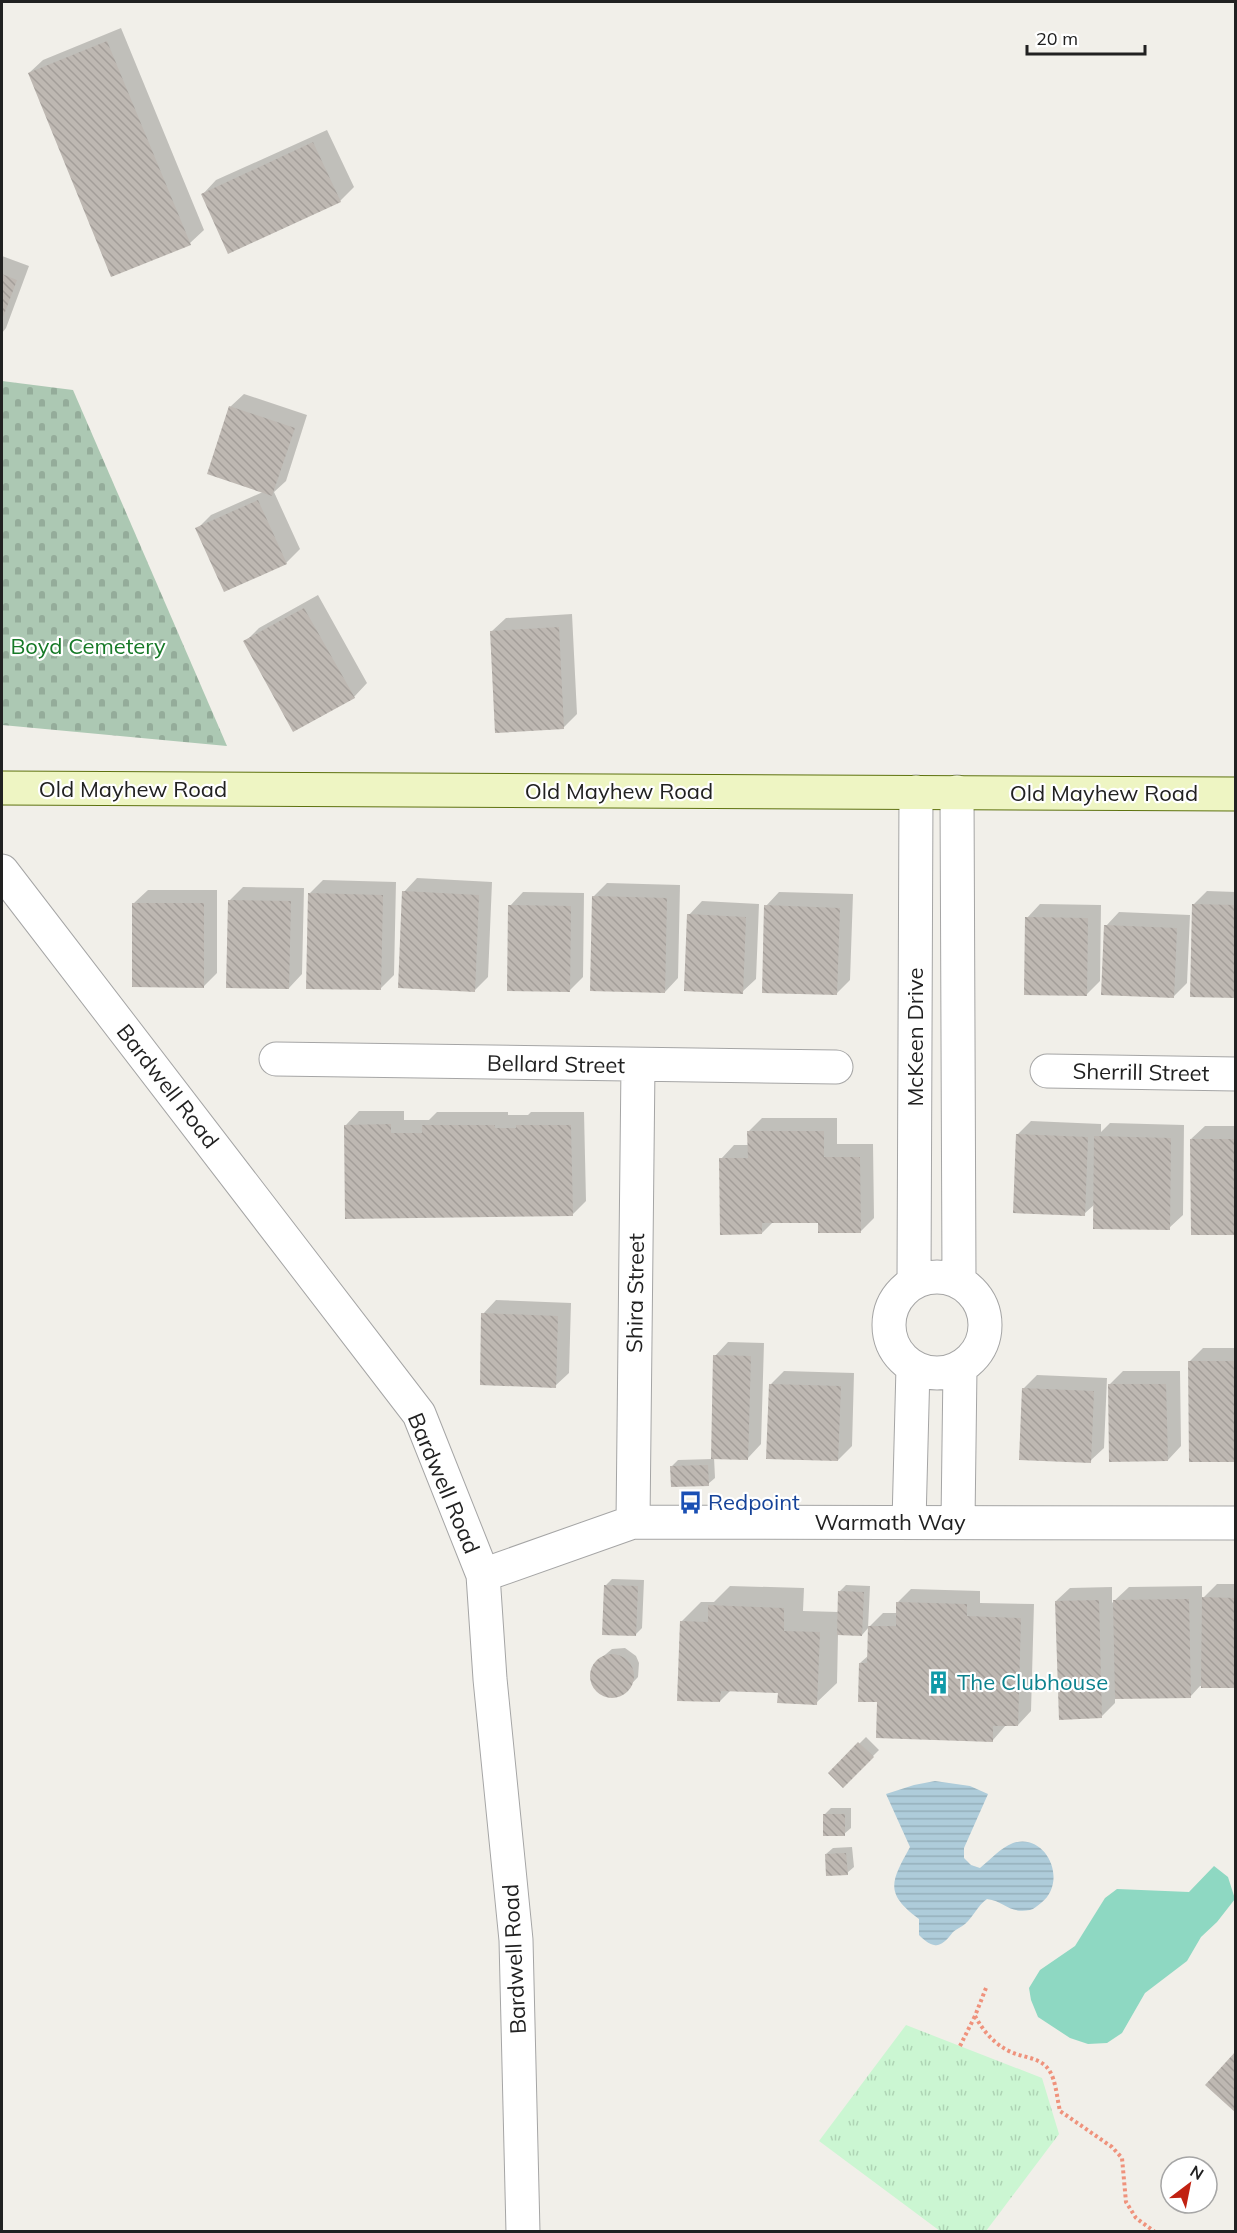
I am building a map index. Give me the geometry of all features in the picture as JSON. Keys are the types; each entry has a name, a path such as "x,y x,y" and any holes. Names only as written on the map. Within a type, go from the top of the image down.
{"street":[{"name":"Old Mayhew Road","path":"2,788 1236,794"},
{"name":"McKeen Drive","path":"914,1282 916,792"},
{"name":"McKeen Drive","path":"957,792 958,1281"},
{"name":"Bardwell Road","path":"2,871 419,1414 483,1575 490,1678 516,1940 524,2232"},
{"name":"Bellard Street","path":"276,1059 836,1068"},
{"name":"Shira Street","path":"633,1522 638,1065"},
{"name":"Sherrill Street","path":"1047,1071 1236,1074"},
{"path":"936,1277 958,1281 980,1302 985,1332 980,1346 972,1358 960,1368 948,1372 924,1372 901,1358 893,1346 888,1332 889,1317 894,1303 902,1291 914,1282 936,1277"},
{"path":"909,1522 913,1367"},
{"path":"958,1521 960,1368"},
{"name":"Warmath Way","path":"483,1575 633,1522 1236,1523"}],"path":[{"path":"960,2046 986,1988"},
{"path":"975,2016 984,2031 997,2045 1013,2054 1042,2062 1051,2072 1060,2111 1112,2147 1122,2158 1126,2202 1136,2218 1155,2232"}],"green space":[{"name":"Boyd Cemetery","path":"2,381 73,390 227,746 2,725"},
{"path":"1214,1866 1228,1877 1235,1899 1217,1922 1201,1937 1187,1961 1145,1993 1122,2033 1107,2043 1088,2044 1070,2038 1038,2017 1029,1988 1040,1970 1075,1946 1105,1898 1117,1889 1189,1892"},
{"path":"906,2025 1042,2078 1059,2134 986,2231 940,2231 819,2141"}],"water":[{"path":"935,1781 970,1786 988,1794 964,1848 964,1858 971,1865 980,1868 1008,1845 1025,1842 1044,1851 1053,1871 1053,1883 1049,1894 1030,1910 1011,1909 987,1899 965,1924 941,1944 933,1945 919,1935 919,1919 900,1902 896,1894 895,1878 910,1847 886,1794"}],"building":[{"path":"107,41 191,245 111,277 28,73"},
{"path":"313,142 341,202 228,254 201,194"},
{"path":"2,274 17,280 2,320"},
{"path":"229,406 295,428 272,496 207,474"},
{"path":"258,500 287,564 224,592 195,528"},
{"path":"304,608 355,698 293,732 243,641"},
{"path":"559,627 564,729 495,733 490,631"},
{"path":"402,891 479,895 475,992 398,988"},
{"path":"308,893 383,895 381,990 306,989"},
{"path":"592,896 667,898 665,993 590,991"},
{"path":"228,900 291,901 289,989 226,988"},
{"path":"132,903 204,903 204,988 132,987"},
{"path":"1192,904 1236,905 1236,998 1190,997"},
{"path":"508,905 571,906 570,992 507,991"},
{"path":"764,905 840,908 837,995 762,993"},
{"path":"687,914 746,917 743,994 684,991"},
{"path":"1025,917 1088,918 1087,996 1024,995"},
{"path":"1104,925 1177,928 1174,998 1101,995"},
{"path":"391,1124 391,1133 422,1133 422,1125 495,1125 495,1128 516,1128 516,1125 571,1125 573,1216 345,1219 344,1125"},
{"path":"747,1131 824,1131 824,1157 860,1157 861,1233 818,1233 818,1223 762,1223 762,1234 720,1235 719,1158 748,1158"},
{"path":"1016,1134 1088,1137 1085,1216 1013,1213"},
{"path":"1094,1136 1171,1138 1170,1230 1093,1229"},
{"path":"1190,1139 1236,1139 1236,1235 1191,1235"},
{"path":"481,1313 558,1316 556,1388 480,1385"},
{"path":"713,1355 751,1356 748,1460 711,1459"},
{"path":"1188,1361 1236,1361 1236,1462 1189,1462"},
{"path":"769,1384 841,1386 838,1461 766,1459"},
{"path":"1108,1384 1166,1384 1168,1461 1109,1462"},
{"path":"1022,1388 1094,1391 1091,1463 1019,1460"},
{"path":"708,1465 709,1486 671,1487 670,1466"},
{"path":"604,1585 638,1586 636,1636 602,1635"},
{"path":"838,1591 864,1592 862,1636 837,1635"},
{"path":"1202,1597 1236,1598 1236,1688 1201,1688"},
{"path":"1189,1599 1191,1698 1115,1699 1113,1600"},
{"path":"1099,1600 1102,1718 1059,1720 1055,1601"},
{"name":"The Clubhouse","path":"896,1602 967,1604 967,1616 1021,1618 1018,1726 993,1726 993,1742 876,1738 877,1702 858,1702 859,1663 867,1663 868,1626 896,1626"},
{"path":"708,1605 784,1608 784,1631 820,1632 817,1705 777,1703 778,1693 721,1691 720,1702 677,1701 680,1621 708,1622"},
{"path":"612,1654 628,1660 634,1676 628,1692 612,1698 596,1692 590,1676 596,1660"},
{"path":"858,1742 874,1757 843,1788 828,1773"},
{"path":"823,1814 845,1814 845,1836 823,1836"},
{"path":"846,1853 848,1875 826,1876 825,1854"},
{"path":"1236,2051 1236,2113 1205,2085"}],"place":[{"name":"Redpoint","path":"690,1502"},
{"name":"The Clubhouse","path":"939,1682"}]}
